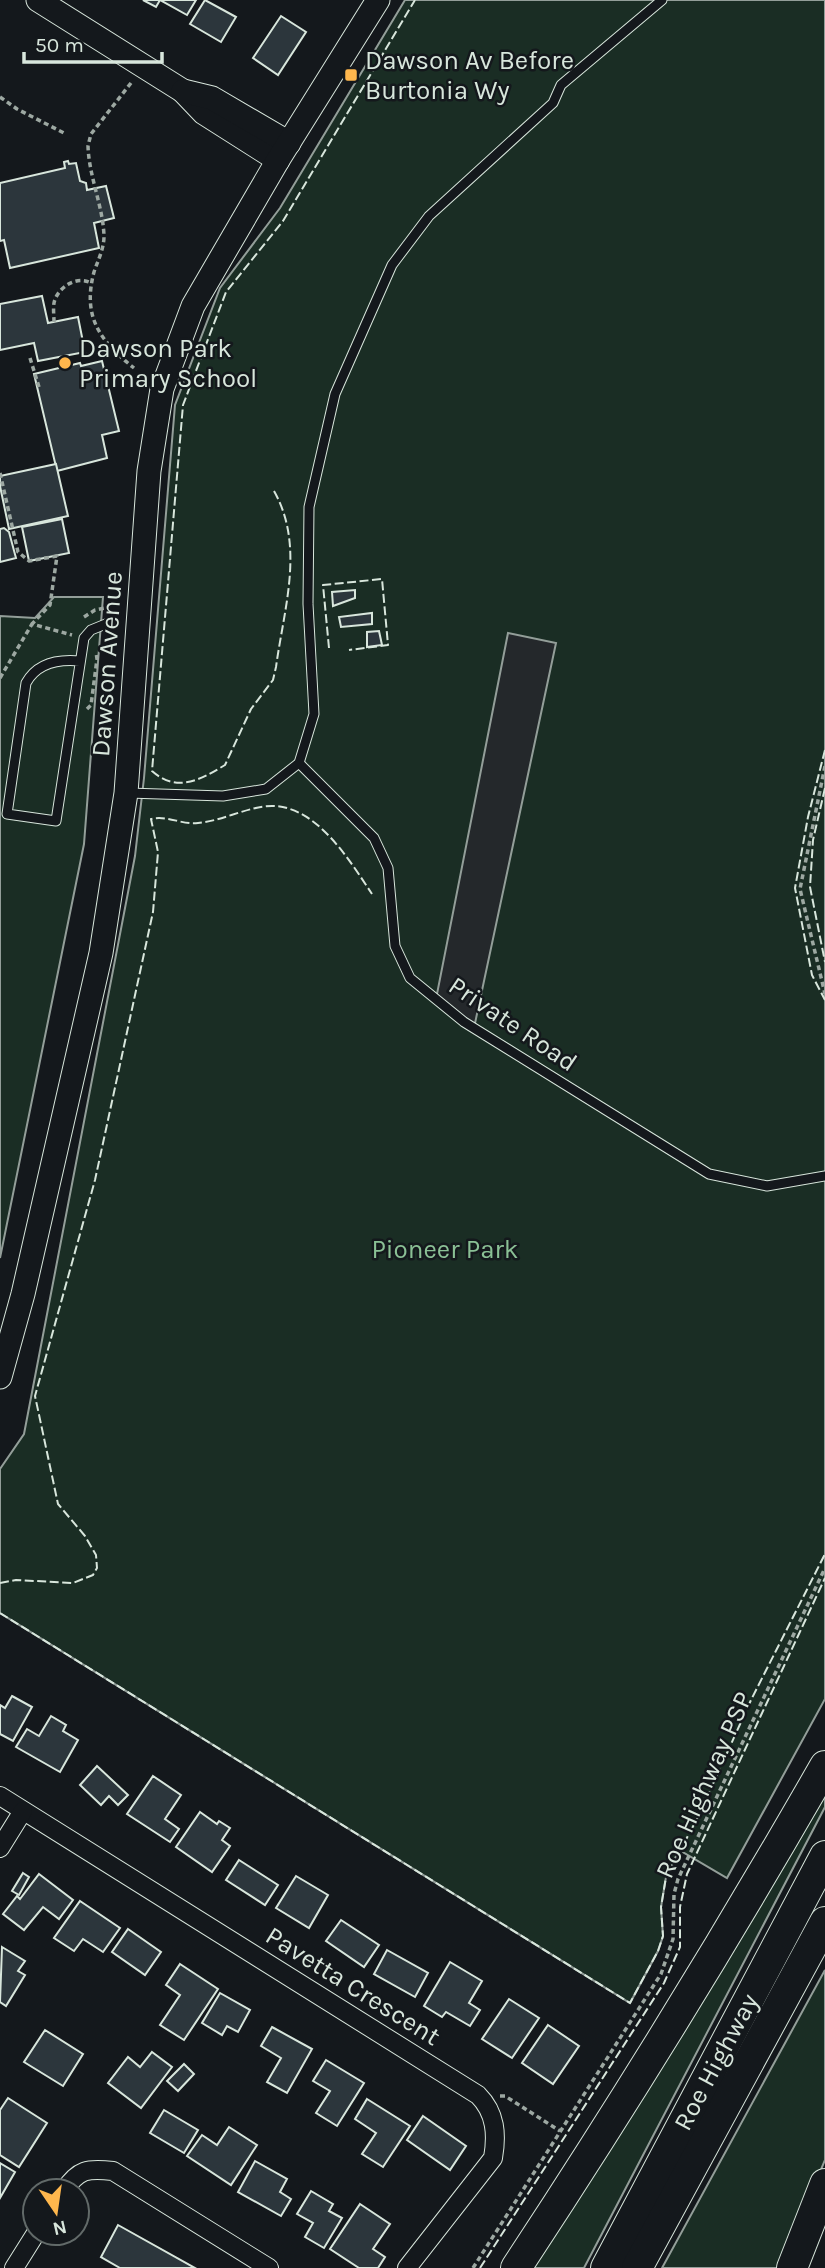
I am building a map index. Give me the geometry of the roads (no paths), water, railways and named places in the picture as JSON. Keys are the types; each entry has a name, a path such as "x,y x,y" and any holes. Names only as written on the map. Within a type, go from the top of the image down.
{"highway":[{"path":"516,2268 665,2036 825,1766"},
{"name":"Roe Highway","path":"606,2268 825,1856"},
{"name":"Roe Highway","path":"637,2268 825,1922"},
{"path":"792,2268 825,2184"}],"main road":[{"path":"38,0 183,90 204,113 284,152"},
{"name":"Dawson Avenue","path":"0,1377 5,1338 23,1294 101,953 126,793 149,471 162,389 193,306 378,0"}],"street":[{"name":"Pavetta Crescent","path":"0,1796 467,2088 485,2102 493,2120 496,2141 492,2158 407,2268"},
{"path":"0,1848 23,1811"},
{"path":"74,2177 90,2168 113,2171 269,2268"},
{"path":"14,2268 27,2247"}],"lane":[{"path":"126,793 223,796 266,789 299,763 314,714 307,604 309,507 335,394 392,265 429,216 553,103 561,85 662,0"},
{"path":"80,661 68,660 44,666 30,676 26,683 7,814 56,821 84,638 91,630 113,621"},
{"name":"Private Road","path":"299,763 374,838 388,869 396,946 410,978 464,1022 709,1174 767,1186 825,1176"}],"place":[{"name":"Dawson Av Before Burtonia Wy","path":"351,75"},
{"name":"Dawson Park Primary School","path":"65,363"}],"park label":[{"name":"Pioneer Park","path":"445,1249"}]}
